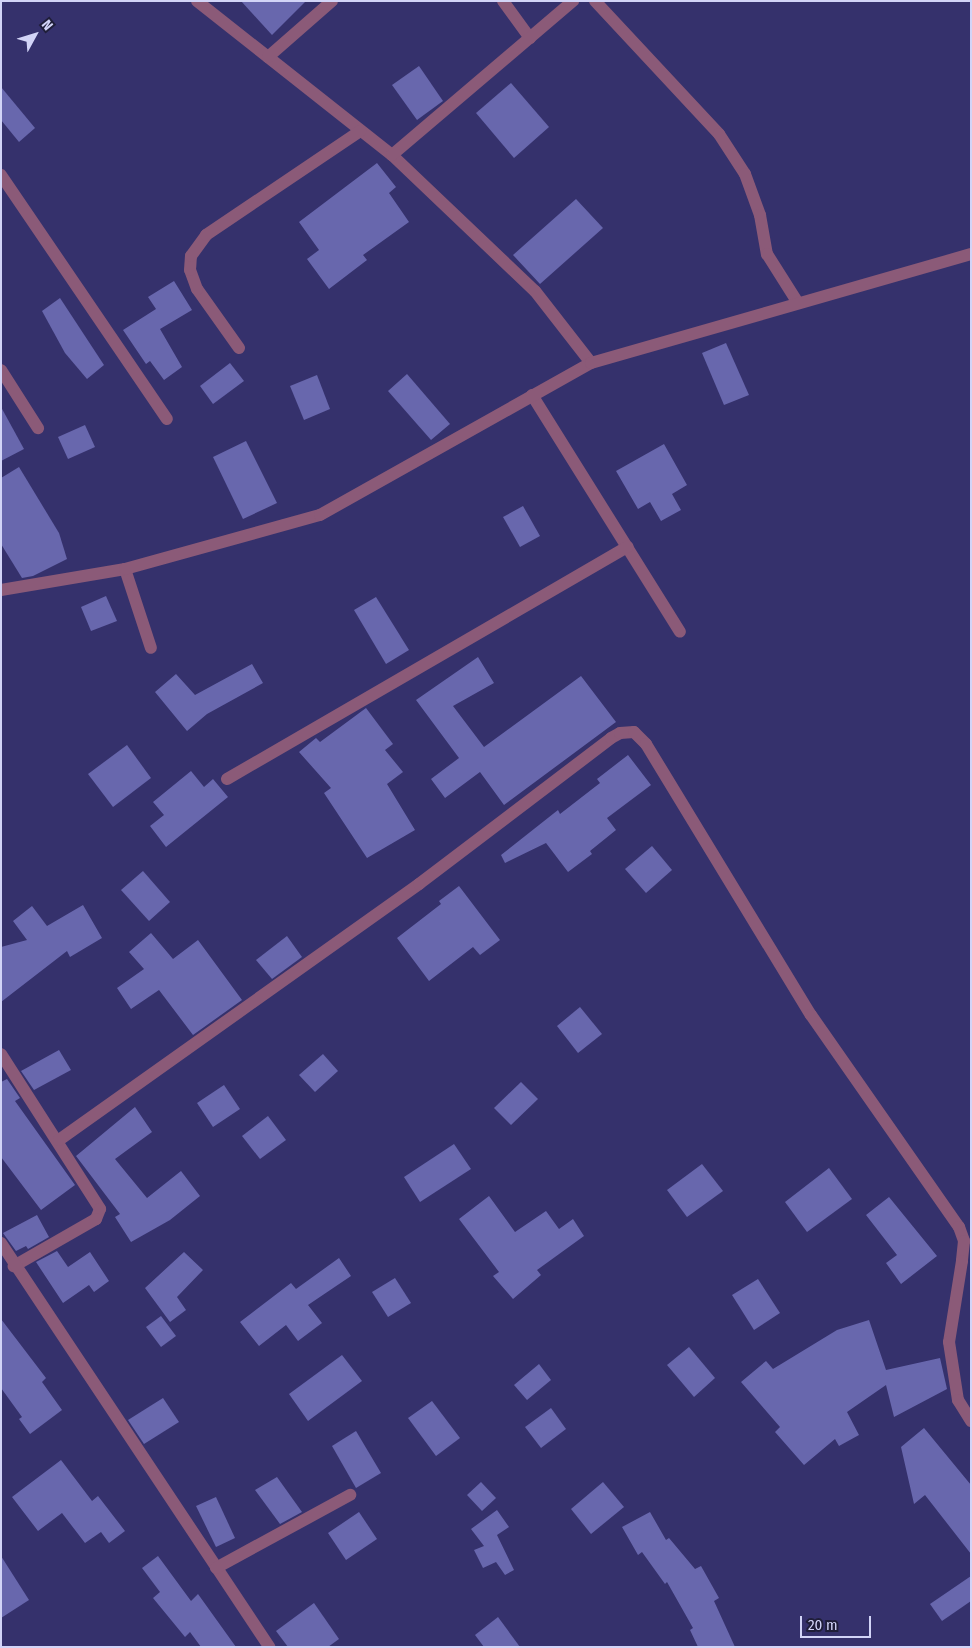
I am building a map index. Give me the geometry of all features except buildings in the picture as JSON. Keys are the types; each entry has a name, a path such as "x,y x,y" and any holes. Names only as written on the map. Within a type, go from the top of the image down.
{"street":[{"path":"197,1 392,155 535,291 591,362"},
{"path":"268,57 332,1"},
{"path":"503,1 530,38"},
{"path":"392,155 573,1"},
{"path":"595,1 719,134 745,174 760,215 767,254 798,303"},
{"path":"239,348 197,288 190,270 191,256 206,235 360,131"},
{"path":"1,175 167,419"},
{"path":"1,590 125,569 320,515 591,362 971,254"},
{"path":"1,370 38,428"},
{"path":"532,395 680,632"},
{"path":"227,779 628,547"},
{"path":"125,569 151,648"},
{"path":"59,1140 419,884 611,738 620,733 634,732 646,744 812,1015 958,1228 964,1241 949,1342 958,1400 971,1421"},
{"path":"1,1054 59,1140 98,1205 99,1215 14,1266"},
{"path":"1,1243 14,1266 269,1647"},
{"path":"216,1568 350,1495"}]}
